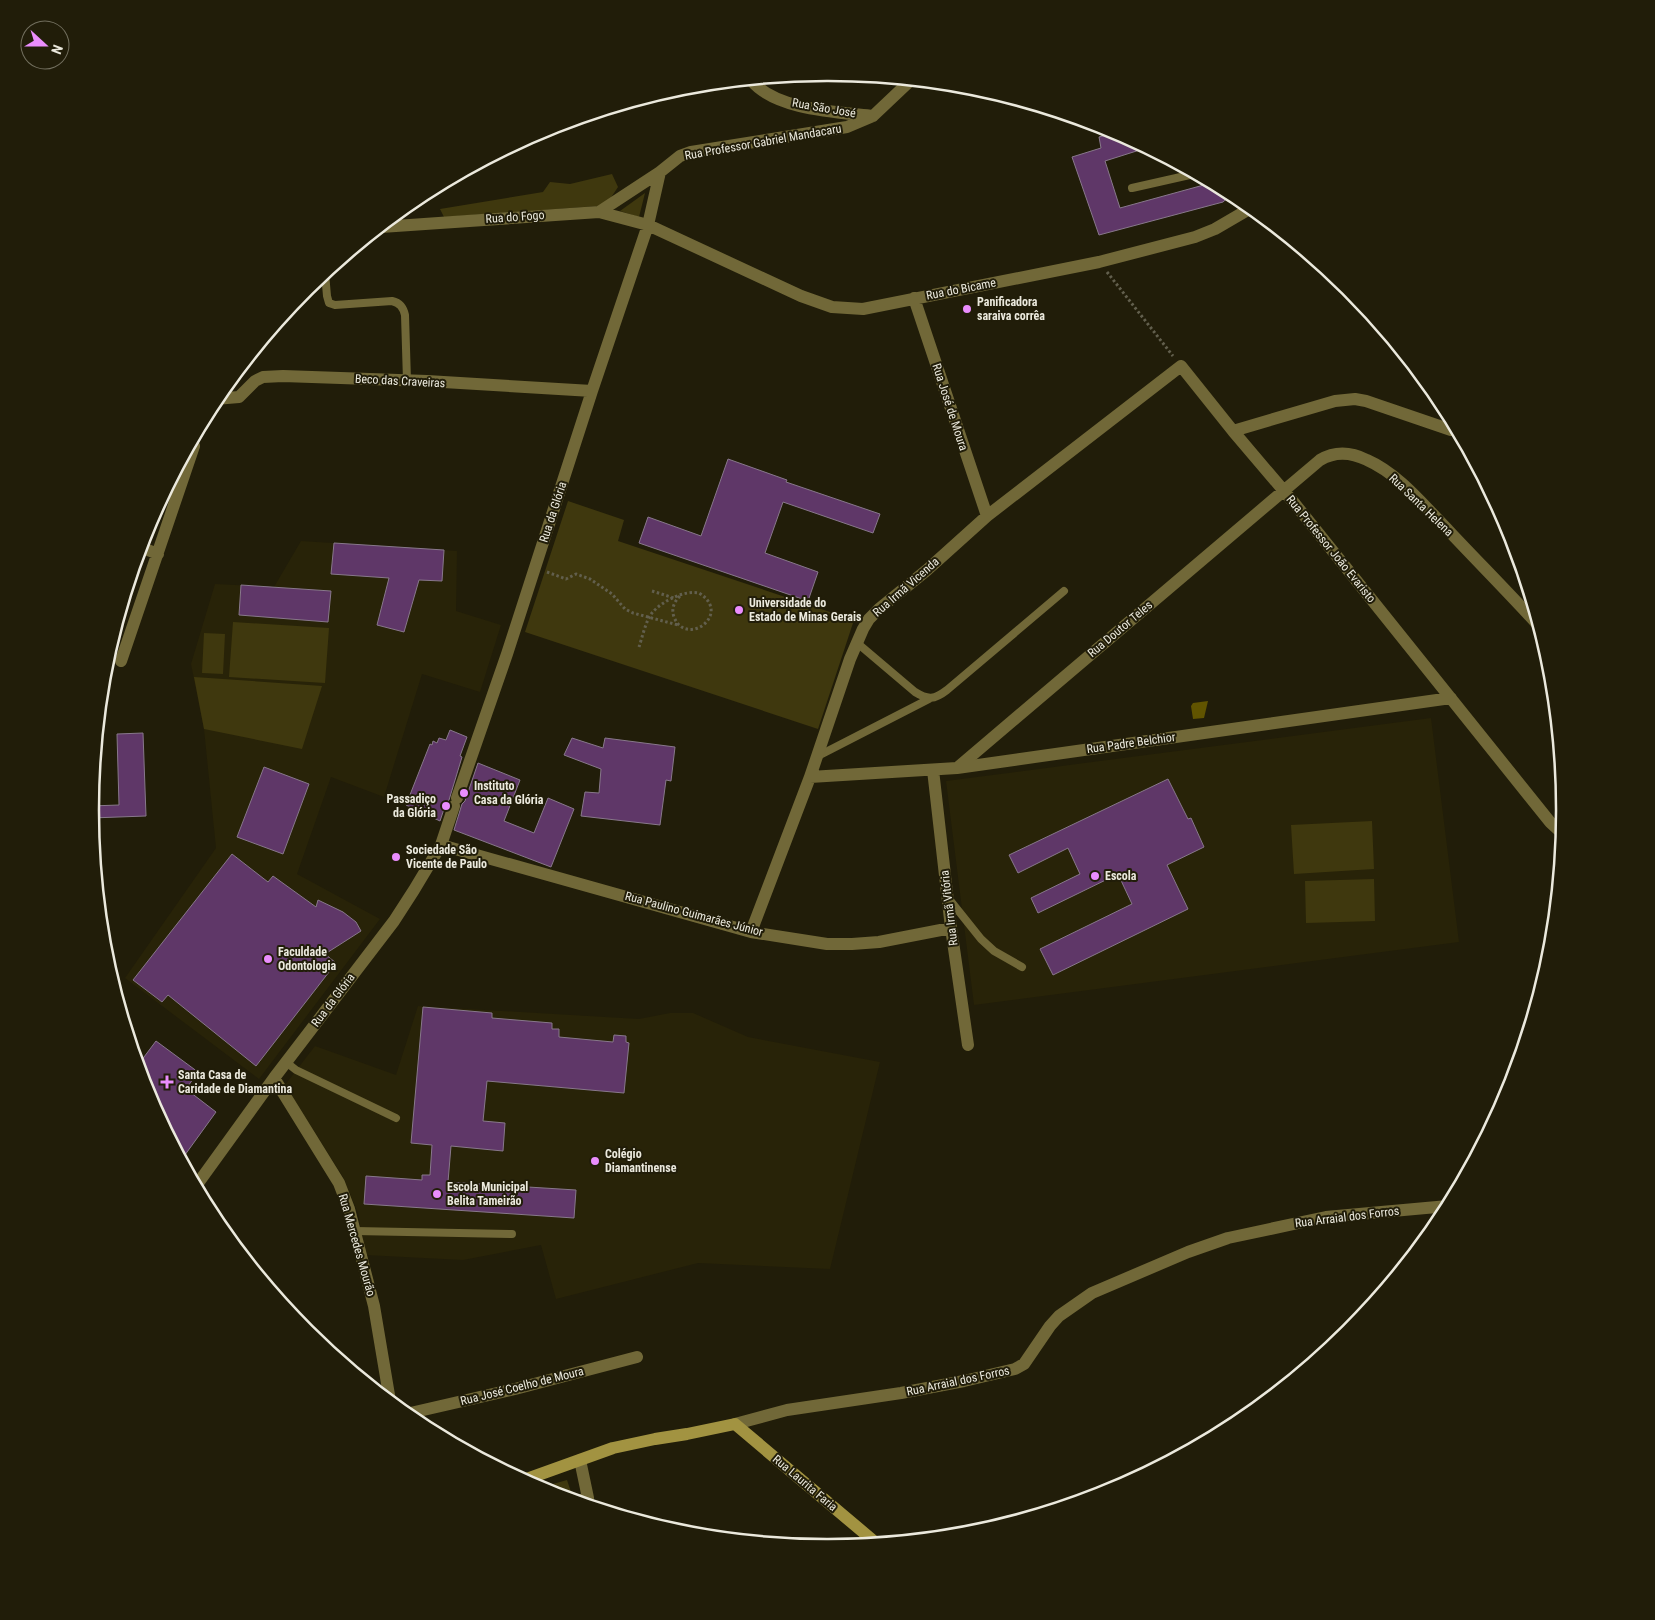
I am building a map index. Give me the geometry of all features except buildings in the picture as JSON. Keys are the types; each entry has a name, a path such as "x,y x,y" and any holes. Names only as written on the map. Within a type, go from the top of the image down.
{"main road":[{"name":"Rua Arraial dos Forros","path":"534,1476 614,1448 734,1424"},
{"name":"Rua Laurita Faria","path":"734,1424 869,1537"}],"street":[{"name":"Rua São José","path":"755,85 769,95 793,104 873,116"},
{"name":"Rua Professor Gabriel Mandacaru","path":"599,212 660,172 676,159 691,152 848,127 873,116 905,86"},
{"path":"648,225 660,172"},
{"name":"Rua do Fogo","path":"392,226 599,212 648,225"},
{"name":"Rua do Bicame","path":"648,225 801,296 832,307 863,309 1099,262 1195,237 1215,229 1244,212"},
{"name":"Rua da Glória","path":"200,1180 274,1078 394,921 441,845 507,654 648,225"},
{"name":"Rua José de Moura","path":"914,298 986,516"},
{"name":"Rua Professor João Evaristo","path":"1182,366 1233,432 1284,490 1556,827"},
{"name":"Rua Irmã Vicenda","path":"751,932 810,778 856,642 869,619 927,570 986,516 1182,366"},
{"name":"Beco das Craveiras","path":"227,398 239,397 255,381 263,377 292,376 592,391"},
{"path":"1233,432 1335,401 1356,399 1448,429"},
{"name":"Rua Santa Helena","path":"1284,490 1320,460 1330,455 1350,454 1373,462 1400,482 1530,616"},
{"path":"122,661 190,456"},
{"name":"Rua Doutor Teles","path":"957,768 1284,490"},
{"path":"147,550 158,554"},
{"name":"Rua Padre Belchior","path":"810,778 957,768 1451,698"},
{"name":"Rua Irmã Vitória","path":"933,770 951,928 968,1045"},
{"name":"Rua Paulino Guimarães Júnior","path":"441,845 751,932 827,944 852,944 879,942 951,928"},
{"name":"Rua Mercedes Mourão","path":"274,1078 339,1183 355,1231 374,1306 389,1391"},
{"name":"Rua Arraial dos Forros","path":"734,1424 787,1410 901,1393 1015,1369 1024,1364 1059,1316 1092,1293 1188,1252 1228,1238 1326,1218 1438,1207"},
{"name":"Rua José Coelho de Moura","path":"417,1412 515,1389 637,1357"},
{"path":"580,1460 588,1498"}],"lane":[{"path":"1132,188 1186,176"},
{"path":"325,282 326,296 329,303 335,305 392,301 398,303 403,309 405,315 407,381"},
{"path":"817,756 929,699 935,698 1064,591"},
{"path":"856,642 915,692 929,699"},
{"path":"948,898 994,951 1022,966"},
{"path":"286,1062 296,1070 396,1118"},
{"path":"355,1231 512,1234"}],"path":[{"path":"1099,262 1182,366"},
{"path":"535,568 566,579 576,574 590,579 612,594 625,609 690,630 701,628 709,619 711,613 709,601 699,593 686,592 680,596 673,607 675,620 679,625"},
{"path":"652,591 674,598"},
{"path":"639,647 652,614 664,603 680,596"}],"shaded area":[{"path":"612,174 618,187 610,199 598,206 444,217 440,209 543,192 550,182 570,184"},
{"path":"645,193 639,217 620,211"},
{"path":"568,501 624,520 618,541 854,620 818,729 525,632"},
{"path":"301,541 457,551 456,611 501,625 480,692 422,674 384,797 331,777 297,874 380,919 259,1079 125,978 216,848 204,729 191,664 215,584 274,587"},
{"path":"233,622 329,628 325,683 229,677"},
{"path":"204,633 225,634 223,674 202,673"},
{"path":"194,677 322,686 302,749 204,729"},
{"path":"1208,701 1204,718 1193,719 1191,706 1193,703"},
{"path":"1431,718 1459,942 974,1005 946,781"},
{"path":"1372,821 1374,869 1294,874 1291,825"},
{"path":"1374,879 1375,921 1306,923 1305,881"},
{"name":"Colégio Diamantinense","path":"418,1006 639,1019 670,1013 693,1013 748,1037 880,1062 830,1269 698,1263 556,1299 541,1245 463,1260 365,1255 358,1213 343,1177 285,1085 315,1046 396,1075"},
{"path":"567,1480 571,1491 552,1484"}],"place":[{"name":"Panificadora saraiva corrêa","path":"967,309"},
{"name":"Universidade do Estado de Minas Gerais","path":"739,610"},
{"name":"Instituto Casa da Glória","path":"464,793"},
{"name":"Passadiço da Glória","path":"446,806"},
{"name":"Sociedade São Vicente de Paulo","path":"396,857"},
{"name":"Escola","path":"1095,876"},
{"name":"Faculdade Odontologia","path":"268,959"},
{"name":"Santa Casa de Caridade de Diamantina","path":"167,1082"},
{"name":"Colégio Diamantinense","path":"595,1161"},
{"name":"Escola Municipal Belita Tameirão","path":"437,1194"}]}
